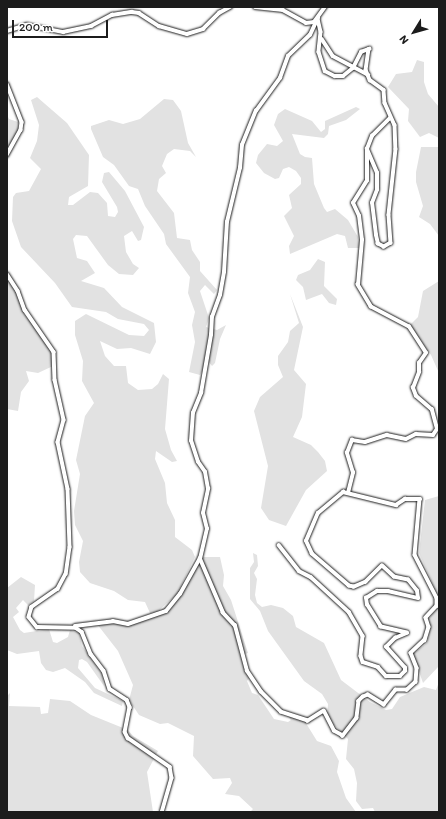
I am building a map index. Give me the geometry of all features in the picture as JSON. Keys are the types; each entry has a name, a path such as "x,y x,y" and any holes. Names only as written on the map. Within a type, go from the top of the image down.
{"street":[{"path":"7,31 27,25 63,32 91,26 116,13 132,12 140,13 159,26 187,34 203,29 219,13 230,7"},
{"path":"255,7 283,10 306,23 314,22 318,18"},
{"path":"68,627 113,621 128,624 166,611 180,594 201,557 207,529 203,513 208,490 205,472 191,444 192,416 201,393 211,335 212,317 220,295 224,272 227,222 240,168 242,145 256,111 280,78 288,56 310,35 325,7"},
{"path":"318,18 322,41 333,56 368,75 384,90 390,118 395,124 396,149 390,209 391,243 384,247 378,244 376,235 372,203 377,190 376,173 367,149"},
{"path":"321,32 319,52 325,71 340,77 347,74 361,52 367,48 370,52 366,70 368,75"},
{"path":"7,84 22,122 21,130 7,155"},
{"path":"348,493 352,473 347,453 352,440 365,442 387,435 406,439 416,434 434,435 436,429 432,410 416,396 413,388 419,372 419,363 426,355 425,350 409,327 377,313 365,300 359,289 362,240 359,216 353,203 367,181 367,149 372,136 390,118"},
{"path":"7,274 18,291 25,310 54,352 54,380 64,420 58,442 68,490 70,547 66,574 58,589 32,607 29,617 37,627 68,627 76,628 82,632 91,654 104,672 110,689 127,700 130,707 125,732 128,738 170,767 172,778 162,812"},
{"path":"201,557 222,613 236,626 247,671 261,692 281,712 300,720 308,721 324,711 330,726 343,736 357,718 359,701 363,697 368,695 384,704 396,690 407,690 416,682 417,668 411,653 425,640 429,627 426,618 437,606 437,598 415,555 420,499 405,499 396,505 348,493 339,494 318,513 306,541 312,554 349,586 354,588 366,582 382,566 394,577 408,580 417,591 418,598 388,591 377,591 366,598 367,605 381,627 407,633 395,638 386,647 405,668 403,674 386,676 373,664 363,662 361,656 363,636 349,612 311,577 299,571 279,546"}],"shaded area":[{"path":"417,60 424,62 424,82 428,94 439,107 439,138 429,133 420,137 408,121 409,109 388,87 396,74 412,72"},
{"path":"37,97 67,123 89,155 88,186 69,197 68,205 73,205 90,192 98,193 107,203 108,216 115,217 118,212 117,207 102,182 104,173 109,172 125,191 144,227 141,240 138,241 132,231 124,236 126,252 133,264 139,268 133,275 119,274 108,265 87,236 76,235 73,239 77,258 87,261 95,273 81,281 104,288 122,307 154,323 156,342 150,354 131,348 117,349 100,341 105,356 114,366 126,366 128,383 138,390 152,389 158,384 163,374 169,379 165,429 171,450 177,461 172,462 156,451 155,459 165,483 167,503 175,520 175,537 192,550 195,557 177,594 157,612 150,613 145,602 128,600 114,591 90,583 80,572 79,562 83,541 75,525 74,511 80,474 76,460 85,416 94,403 82,381 83,361 75,335 75,321 86,314 129,335 144,336 149,330 144,324 118,319 106,312 72,307 55,283 21,247 12,221 13,197 16,193 29,191 41,169 30,158 37,141 39,125 31,100"},
{"path":"164,99 173,100 181,111 188,143 196,157 190,151 174,149 167,154 162,166 166,173 159,179 157,191 174,213 177,238 190,240 192,250 200,262 200,271 217,290 214,294 205,285 200,291 209,318 206,327 217,330 226,325 220,339 215,363 212,366 208,361 200,375 189,372 195,342 192,325 195,312 188,293 190,277 166,244 164,234 145,206 138,189 129,186 114,165 103,157 91,129 91,126 109,120 123,124 140,119"},
{"path":"356,107 360,109 346,120 329,126 328,134 324,138 292,134 300,154 305,157 312,158 314,184 324,208 327,212 335,209 348,220 358,237 360,248 348,248 345,236 337,234 290,254 289,246 294,236 284,216 292,208 289,195 301,184 301,178 296,171 289,167 283,169 279,178 275,179 264,173 256,163 258,155 267,144 277,146 283,141 274,125 278,114 285,109 312,121 321,132 325,129 325,121"},
{"path":"7,115 9,119 18,122 18,131 7,148"},
{"path":"421,147 439,147 439,236 430,224 419,217 423,206 416,182 416,172"},
{"path":"318,259 325,262 324,286 337,299 336,305 329,303 322,294 306,300 303,287 296,280 298,275 310,270"},
{"path":"7,278 20,299 24,314 46,342 51,353 53,366 38,373 26,371 29,381 21,392 18,411 7,409"},
{"path":"439,281 439,373 431,355 410,325 418,317 423,291"},
{"path":"290,294 303,327 294,370 306,384 302,417 293,437 311,445 318,452 325,461 327,471 306,490 286,526 269,520 261,508 268,466 254,411 260,397 283,377 278,365 278,356 288,342 290,331 299,323"},
{"path":"439,496 439,598 419,553 425,500"},
{"path":"253,553 257,555 258,566 254,573 257,579 255,595 257,603 262,607 271,605 283,608 293,616 296,627 324,643 341,680 370,702 386,710 392,709 400,697 424,687 436,690 439,682 439,812 375,812 373,808 362,809 356,801 357,783 354,769 346,759 348,739 327,718 328,704 322,694 304,681 268,631 260,611 250,599 250,568 254,562"},
{"path":"201,557 220,557 224,575 223,586 231,600 248,653 242,655 250,677 247,681 252,693 258,695 274,719 288,722 291,720 286,714 304,720 317,741 331,746 339,761 337,772 346,798 356,812 250,812 253,809 239,796 225,794 232,783 230,778 213,779 193,756 194,736 168,723 160,724 139,715 129,700 133,685 118,651 97,624 113,621 128,624 165,611"},
{"path":"21,577 35,585 34,601 28,605 23,600 16,608 19,612 13,617 20,630 24,633 49,629 53,642 57,643 68,637 70,630 79,633 82,646 102,674 104,686 87,662 82,659 79,660 78,668 95,688 123,701 122,706 94,693 85,682 65,668 53,672 46,670 41,663 39,651 17,654 7,650 7,588"},
{"path":"439,606 439,666 423,683 413,654 427,643 430,630 428,620"},
{"path":"10,693 9,706 40,707 41,714 48,713 50,699 70,701 91,715 128,730 133,736 158,751 147,772 153,812 7,812 7,696"}]}
